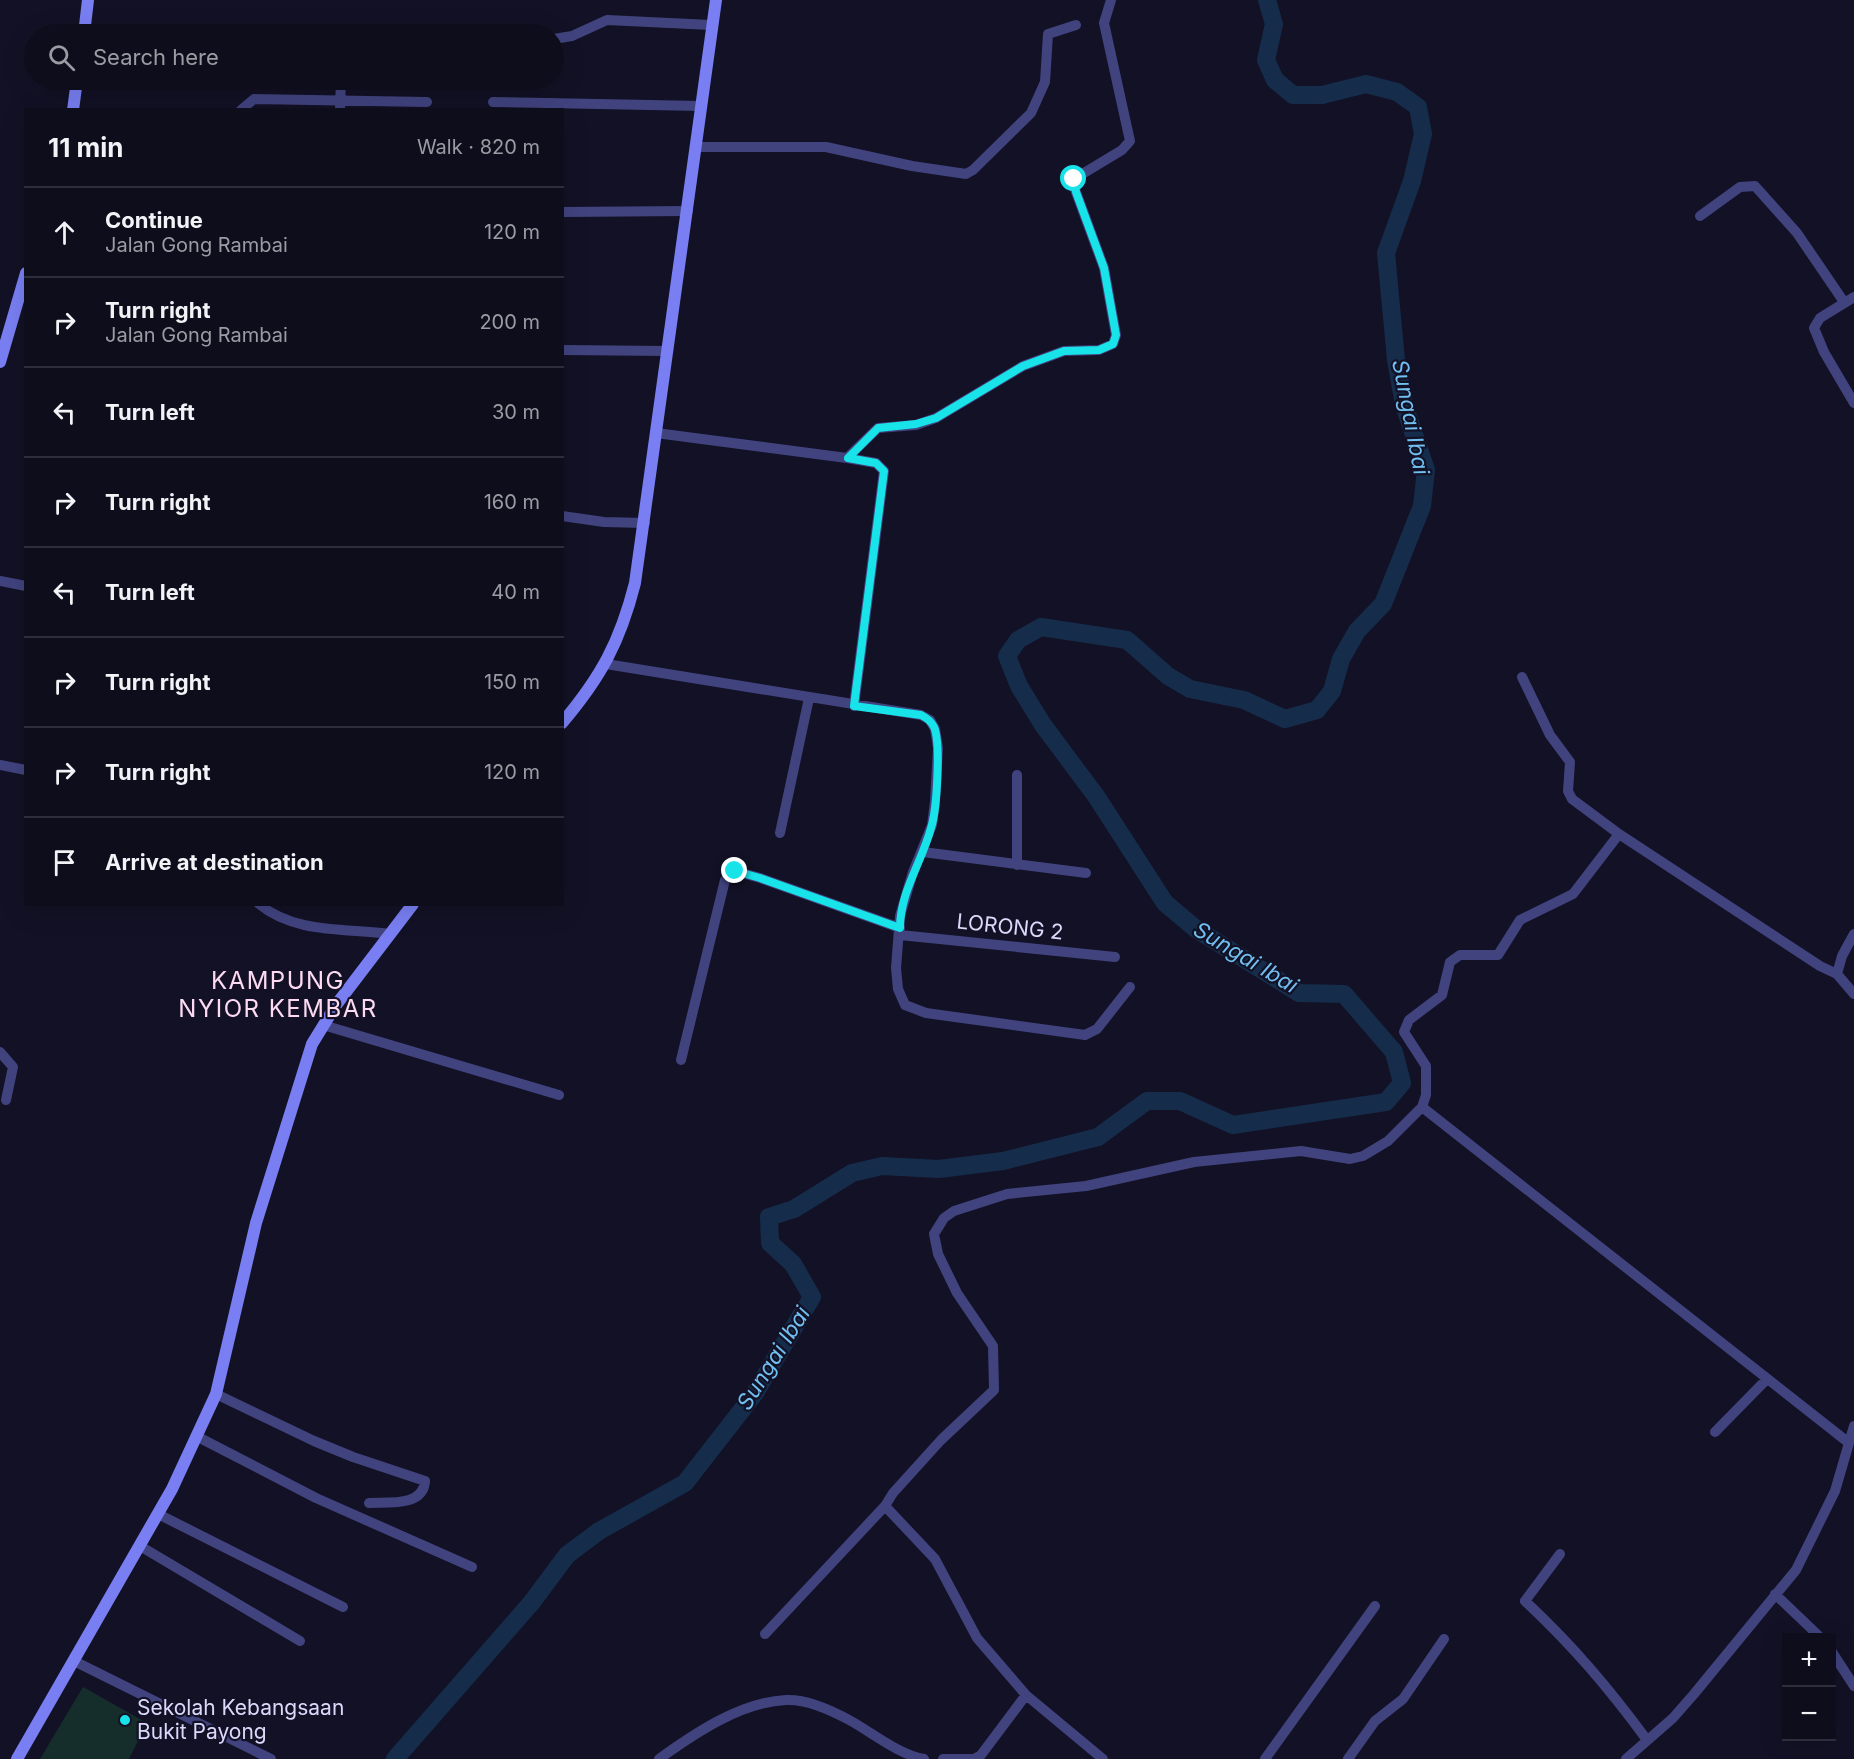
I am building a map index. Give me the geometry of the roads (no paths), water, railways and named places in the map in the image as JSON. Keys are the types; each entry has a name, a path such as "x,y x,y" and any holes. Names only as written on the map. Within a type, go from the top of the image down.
{"main road":[{"path":"85,24 88,0"},
{"path":"564,721 596,681 606,664 629,606 645,523 716,0"},
{"path":"72,108 75,90"},
{"path":"0,362 24,280"},
{"path":"17,1759 158,1514 198,1437 216,1394 259,1213 307,1056 323,1025 411,906"}],"street":[{"path":"848,458 878,428 931,420 1023,366 1064,351 1107,348 1116,340 1104,268 1073,184 1074,179 1122,150 1130,141 1104,23 1111,0"},
{"path":"564,37 607,20 711,25"},
{"path":"696,147 826,147 912,166 966,174 1031,113 1045,82 1048,34 1076,25"},
{"path":"340,105 341,90"},
{"path":"243,108 254,99 340,105 427,102"},
{"path":"493,102 701,106"},
{"path":"1700,216 1740,187 1755,186 1797,233 1849,299 1820,318 1814,328 1824,352 1854,403"},
{"path":"564,212 688,211"},
{"path":"564,350 668,351"},
{"path":"656,433 848,458 876,463 884,471 854,706"},
{"path":"564,516 604,522 645,523"},
{"path":"0,580 24,586"},
{"path":"606,664 854,706 921,715 930,720 935,729 938,748 932,825 900,916 896,968 900,1000 913,1011 1085,1035 1096,1029 1130,987"},
{"path":"1522,677 1550,735 1570,762 1569,795 1619,834 1820,966 1837,974 1854,994"},
{"path":"780,833 809,698"},
{"path":"0,765 24,770"},
{"path":"1017,775 1017,865"},
{"path":"765,1634 885,1506 893,1493 941,1440 992,1393 995,1386 994,1351 957,1293 938,1254 934,1234 940,1221 954,1211 1007,1194 1086,1186 1194,1162 1301,1151 1350,1159 1363,1156 1388,1141 1422,1107 1428,1086 1426,1066 1404,1032 1409,1020 1442,995 1450,962 1461,955 1498,955 1520,920 1573,894 1619,834"},
{"path":"923,852 1086,873"},
{"name":"LORONG 2","path":"681,1060 725,880 730,873 735,871 760,878 900,932 1115,957"},
{"path":"262,906 274,915 309,926 390,934"},
{"path":"1837,974 1842,956 1854,934"},
{"path":"323,1025 559,1095"},
{"path":"0,1052 13,1067 6,1100"},
{"path":"1422,1107 1849,1443"},
{"path":"1715,1432 1767,1379"},
{"path":"216,1394 353,1457 425,1481 421,1493 409,1501 369,1503"},
{"path":"1626,1759 1672,1718 1694,1694 1796,1570 1822,1521 1854,1426"},
{"path":"198,1437 316,1498 472,1567"},
{"path":"885,1506 935,1559 976,1638 1026,1695 1103,1759"},
{"path":"158,1514 343,1607"},
{"path":"140,1546 300,1641"},
{"path":"1560,1554 1525,1601 1571,1644 1602,1679 1647,1740"},
{"path":"1775,1594 1816,1633"},
{"path":"1265,1759 1375,1606"},
{"path":"1348,1759 1375,1721 1403,1699 1444,1639"},
{"path":"1836,1658 1854,1686"},
{"path":"74,1661 271,1759"},
{"path":"943,1759 974,1759 981,1755 1026,1695"},
{"path":"659,1759 683,1741 729,1717 770,1702 788,1700 825,1709 902,1751 924,1759"}],"waterway":[{"name":"Sungai Ibai","path":"395,1759 532,1602 567,1555 599,1531 685,1483 755,1393 812,1297 793,1264 770,1243 769,1217 794,1209 852,1173 882,1166 939,1169 1003,1161 1098,1137 1147,1101 1180,1101 1233,1125 1386,1102 1402,1083 1394,1052 1344,994 1299,993 1196,929 1165,903 1096,796 1043,725 1019,686 1007,656 1018,640 1041,627 1127,640 1168,676 1190,689 1244,700 1285,719 1317,710 1332,691 1341,659 1357,631 1383,604 1422,506 1426,470 1404,405 1396,360 1386,253 1412,181 1423,134 1418,107 1397,92 1366,84 1322,95 1293,95 1275,80 1266,60 1274,24 1267,0"}],"place":[{"name":"Sekolah Kebangsaan Bukit Payong","path":"125,1720"}],"district":[{"name":"KAMPUNG NYIOR KEMBAR","path":"278,995"}]}
